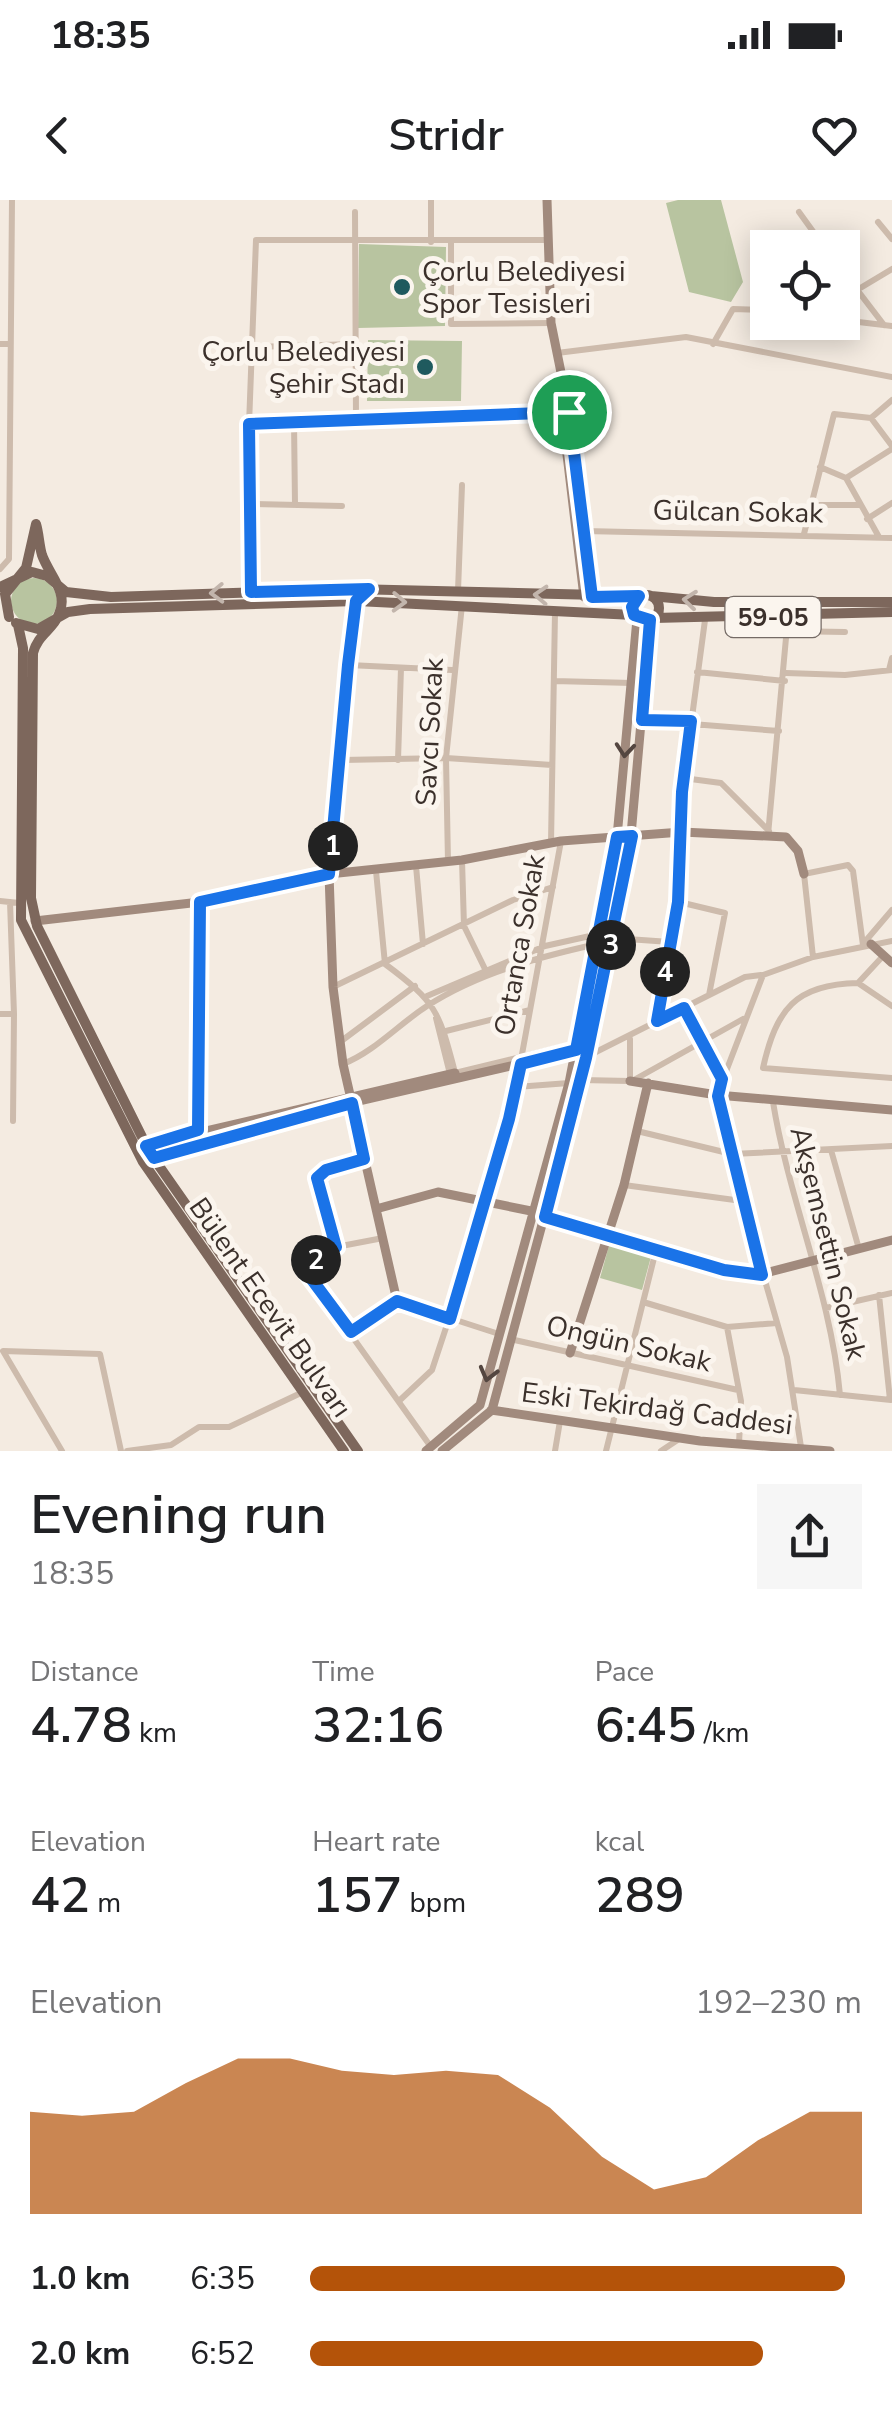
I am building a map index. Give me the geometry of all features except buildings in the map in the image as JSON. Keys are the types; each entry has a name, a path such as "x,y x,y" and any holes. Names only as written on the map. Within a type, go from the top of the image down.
{"main road":[{"path":"358,1451 146,1146 35,921 34,652 39,636 58,618 59,586 41,552 34,524 26,568 5,594 9,618 38,629 58,618 68,612 100,609 356,601 652,619 659,606 652,596"},
{"path":"0,587 32,572 66,592 111,597 369,589 652,596 714,602 892,602"},
{"path":"636,617 632,607 639,596"},
{"name":"59-05","path":"652,619 892,612"},
{"name":"Bülent Ecevit Bulvarı","path":"9,618 24,648 15,902 22,920 144,1162 344,1451"}],"street":[{"path":"0,570 9,559 4,508 12,200"},
{"path":"431,200 431,242"},
{"path":"547,200 552,323 588,597"},
{"path":"355,212 356,420"},
{"path":"798,212 812,230"},
{"path":"878,222 892,239"},
{"path":"251,592 249,424 256,240 548,240"},
{"path":"451,242 451,324 552,323"},
{"path":"860,289 892,269"},
{"path":"860,292 888,325"},
{"path":"713,344 733,309 750,309"},
{"path":"860,322 888,325"},
{"path":"556,354 686,337 892,377"},
{"path":"0,344 10,344"},
{"path":"252,347 355,344"},
{"path":"804,534 834,414 871,418 892,400"},
{"path":"249,424 566,412"},
{"path":"846,478 892,448 871,418"},
{"path":"294,420 294,504"},
{"path":"570,452 583,531 588,597"},
{"path":"820,466 846,478 879,537"},
{"path":"458,591 462,485"},
{"path":"867,520 892,503"},
{"path":"249,504 342,506"},
{"path":"811,505 860,505"},
{"name":"Gülcan Sokak","path":"583,531 892,538"},
{"path":"369,589 356,601 329,874 333,987 343,1064 397,1301"},
{"name":"Savcı Sokak","path":"448,862 446,758 452,670 462,605"},
{"name":"Ortanca Sokak","path":"400,1401 432,1370 450,1319 516,1087 544,956 556,842 552,765 556,612"},
{"path":"768,833 788,616"},
{"path":"433,1450 492,1410 510,1339 577,1047 617,837 636,617"},
{"path":"433,1450 480,1405 586,1058 632,836 652,619"},
{"path":"657,1021 678,902 684,778 705,620"},
{"path":"788,631 845,632"},
{"path":"698,672 785,677 845,675 890,670 892,658"},
{"path":"348,665 452,670"},
{"path":"398,760 401,668"},
{"path":"554,681 632,683"},
{"path":"642,720 780,730"},
{"path":"342,760 446,758 552,765"},
{"path":"684,778 726,786 740,807 768,833"},
{"path":"35,921 200,902 329,874 448,862 556,842 680,832 768,833 786,837 794,844 804,874 813,958"},
{"path":"462,860 464,926 486,972"},
{"path":"804,874 848,865 867,944 892,963"},
{"path":"416,866 424,945"},
{"path":"376,871 385,964 430,999 446,1031 453,1077"},
{"path":"333,987 513,900 553,887"},
{"path":"0,901 15,902 13,1122"},
{"path":"198,1130 200,902"},
{"path":"678,902 726,912 709,996"},
{"path":"867,944 892,910"},
{"path":"613,938 670,942"},
{"path":"343,1064 430,999 545,946 599,939"},
{"path":"486,972 599,939"},
{"path":"586,1058 630,1039 657,1021 745,977 867,944 892,941"},
{"path":"882,956 858,983 796,996 783,1009 763,1068 892,1078"},
{"path":"763,975 718,1096 794,1390 801,1449"},
{"path":"858,983 892,1006"},
{"path":"340,1042 414,986"},
{"path":"430,999 453,1077"},
{"path":"684,1008 722,1079"},
{"path":"446,1031 530,1010"},
{"path":"0,1014 14,1014"},
{"path":"630,1081 745,1018"},
{"path":"630,1039 630,1081"},
{"path":"146,1146 198,1130 351,1100 577,1047"},
{"path":"580,1080 630,1081 718,1096 892,1110"},
{"path":"516,1087 569,1083"},
{"path":"570,1352 624,1185 648,1083"},
{"path":"154,1158 351,1100"},
{"name":"Akşemsettin Sokak","path":"774,1102 782,1153 826,1308 840,1395"},
{"path":"638,1131 732,1154 892,1146"},
{"path":"831,1150 860,1249"},
{"path":"336,1247 317,1178 326,1170 364,1159"},
{"path":"624,1185 742,1200"},
{"path":"376,1209 438,1192 486,1200 608,1237 762,1275 892,1240"},
{"path":"304,1269 336,1247 383,1238"},
{"path":"606,1451 656,1250"},
{"path":"296,1266 304,1269 351,1332 433,1450"},
{"path":"826,1308 892,1292"},
{"path":"794,1390 891,1400 880,1294"},
{"path":"397,1301 499,1334"},
{"path":"351,1332 397,1301"},
{"path":"643,1302 727,1326 778,1323"},
{"path":"727,1326 738,1390 739,1445"},
{"name":"Ongün Sokak","path":"510,1339 738,1390"},
{"path":"62,1451 3,1350 100,1354 124,1451 171,1446 199,1427 229,1426 303,1392"},
{"name":"Eski Tekirdağ Caddesi","path":"480,1405 701,1446 830,1451"},
{"path":"555,1451 560,1420"},
{"path":"661,1451 679,1439"}],"green space":[{"path":"721,200 743,282 731,302 689,292 666,203"},
{"name":"Çorlu Belediyesi Spor Tesisleri","path":"359,244 446,247 445,326 358,328"},
{"path":"368,340 462,341 461,401 367,401"},
{"path":"34,578 51,584 57,601 51,618 34,624 17,618 11,601 17,584"},
{"path":"610,1242 652,1253 642,1290 600,1278"}],"place":[{"name":"Çorlu Belediyesi Spor Tesisleri","path":"402,287"},
{"name":"Çorlu Belediyesi Şehir Stadı","path":"425,367"}],"route":[{"path":"569,412 592,597 639,596 632,611 641,621 650,620 642,720 691,721 682,792 678,902 657,1021 684,1008 722,1079 718,1096 762,1275 724,1270 545,1217 586,1058 632,836 617,837 576,1050 521,1064 509,1119 450,1319 397,1301 351,1332 304,1269 336,1247 317,1178 326,1170 364,1159 352,1103 154,1158 146,1146 198,1130 200,902 329,874 356,601 369,589 251,592 249,424 569,412"}]}
